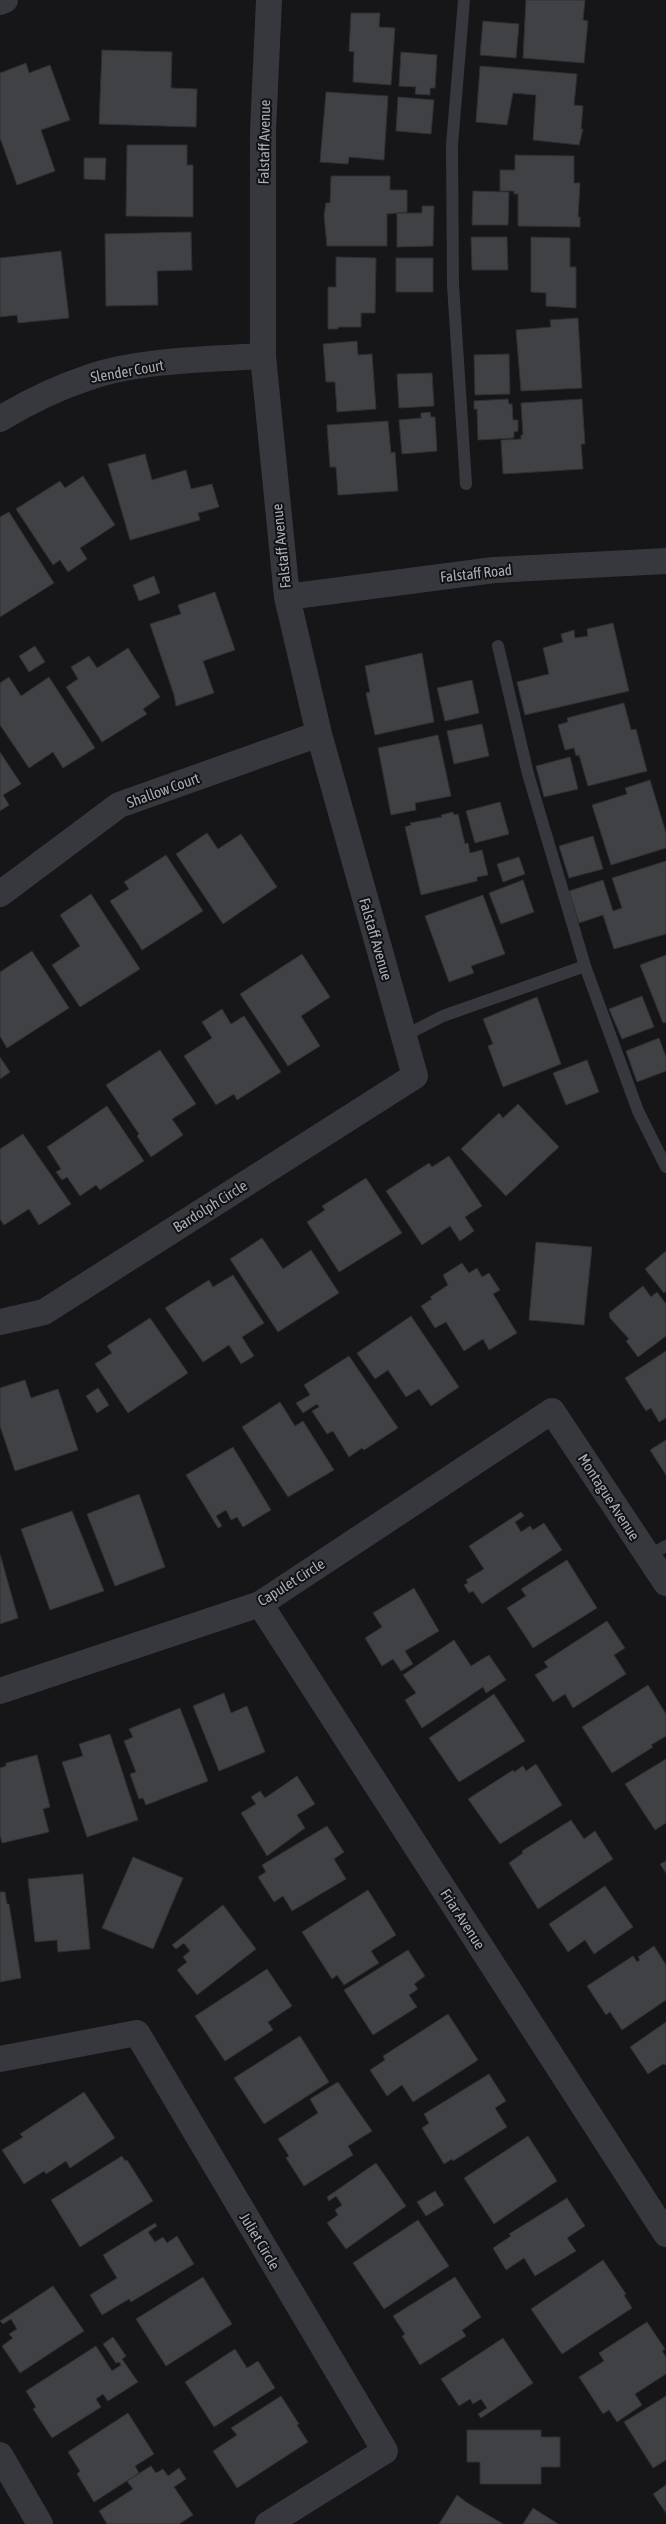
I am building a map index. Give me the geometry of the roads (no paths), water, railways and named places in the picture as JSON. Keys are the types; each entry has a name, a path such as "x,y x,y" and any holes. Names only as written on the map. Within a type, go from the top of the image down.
{"street":[{"path":"0,2 5,0"},
{"name":"Falstaff Avenue","path":"269,0 264,131 263,356 287,597 319,734 415,1076"},
{"name":"Slender Court","path":"0,419 25,404 88,377 124,368 263,356"},
{"name":"Falstaff Road","path":"287,597 494,570 666,561"},
{"name":"Shallow Court","path":"0,894 119,806 319,734"},
{"name":"Bardolph Circle","path":"0,1322 44,1312 415,1076"},
{"name":"Montague Avenue","path":"552,1411 657,1551 666,1583"},
{"name":"Capulet Circle","path":"0,1691 260,1604 552,1411"},
{"name":"Friar Avenue","path":"260,1604 666,2234"},
{"name":"Juliet Circle","path":"0,2059 137,2034 384,2451 268,2524"},
{"path":"0,2455 40,2524"}],"lane":[{"path":"464,0 452,145 453,285 466,484"},
{"path":"498,646 528,774 585,966 638,1111 666,1167"},
{"path":"404,1036 443,1016 585,966"}]}
